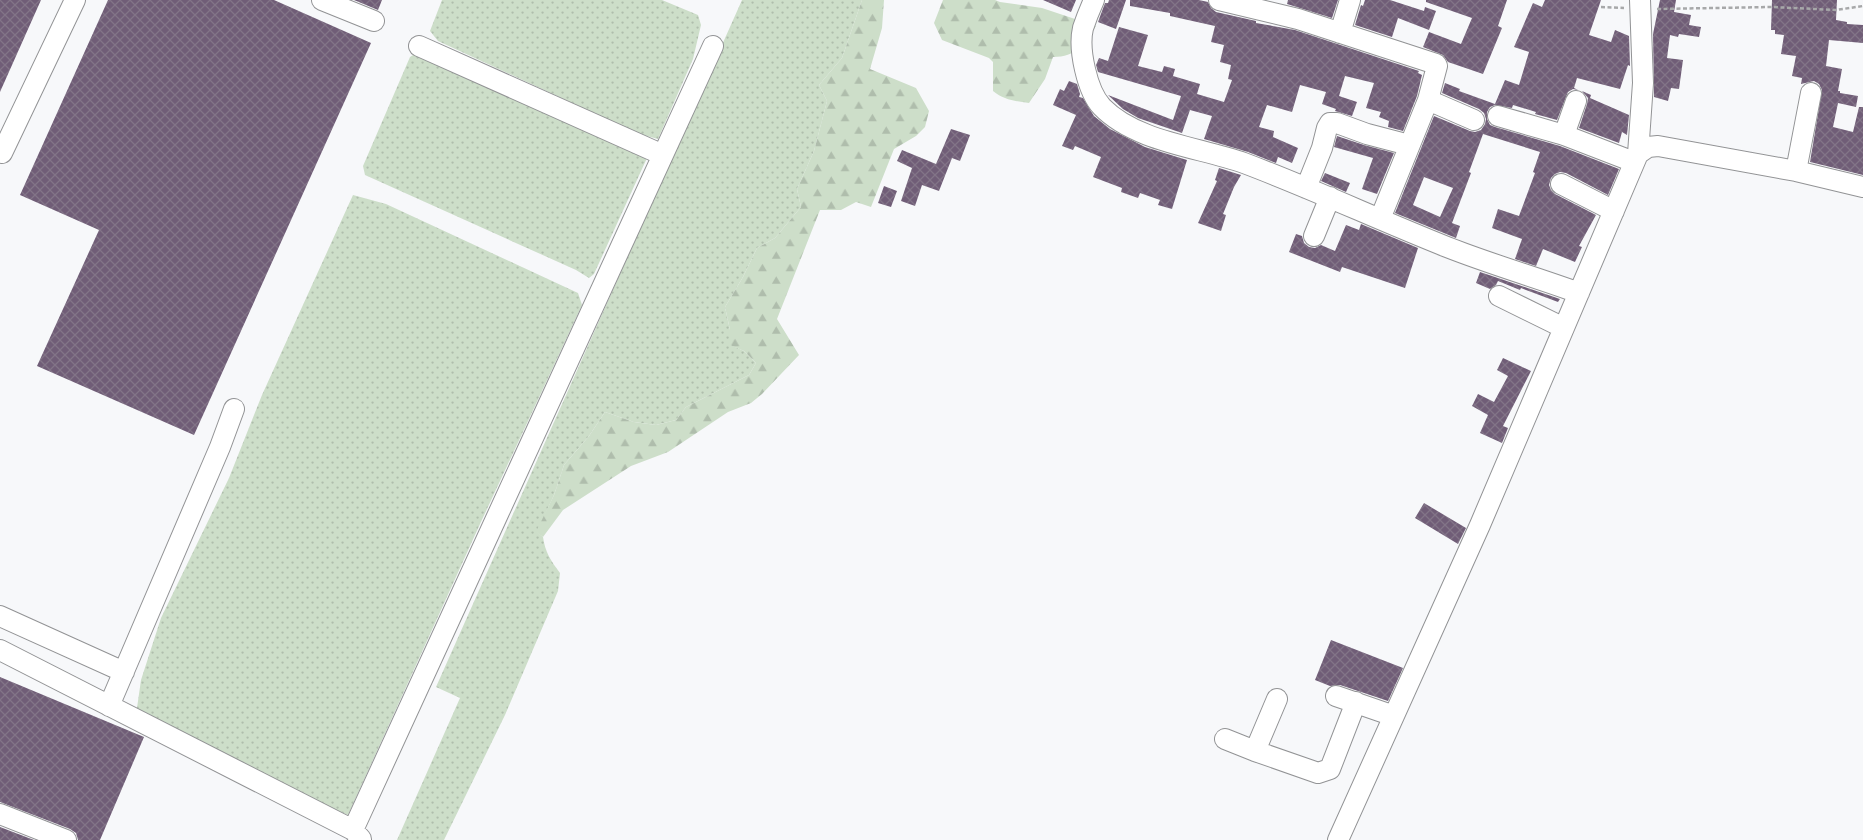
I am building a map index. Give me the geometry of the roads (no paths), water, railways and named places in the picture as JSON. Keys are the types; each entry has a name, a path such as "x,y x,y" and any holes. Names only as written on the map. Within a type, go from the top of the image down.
{"street":[{"path":"2,152 75,0"},
{"path":"322,0 374,21"},
{"path":"1094,0 1083,29 1082,42 1083,60 1091,88 1101,106 1113,117 1133,130 1242,162 1448,247 1579,293"},
{"path":"1219,0 1298,20 1436,64 1435,77 1428,100 1380,219"},
{"path":"1340,33 1350,0"},
{"path":"1338,840 1480,524 1636,158 1643,83 1641,5"},
{"path":"419,46 663,155"},
{"path":"0,650 357,835 713,46"},
{"path":"1796,172 1811,93"},
{"path":"1428,100 1474,120"},
{"path":"1564,135 1576,101"},
{"path":"1498,116 1636,158"},
{"path":"1306,188 1330,124 1337,124 1409,145"},
{"path":"1636,158 1648,146 1658,146 1796,172 1863,187"},
{"path":"1561,184 1614,211"},
{"path":"1314,236 1330,197"},
{"path":"1499,296 1564,328"},
{"path":"109,706 220,447 234,409"},
{"path":"0,616 124,672"},
{"path":"1336,696 1394,716"},
{"path":"1255,751 1278,699"},
{"path":"1225,738 1255,751 1318,773 1323,772 1330,769 1356,702"},
{"path":"0,814 66,840"}]}
